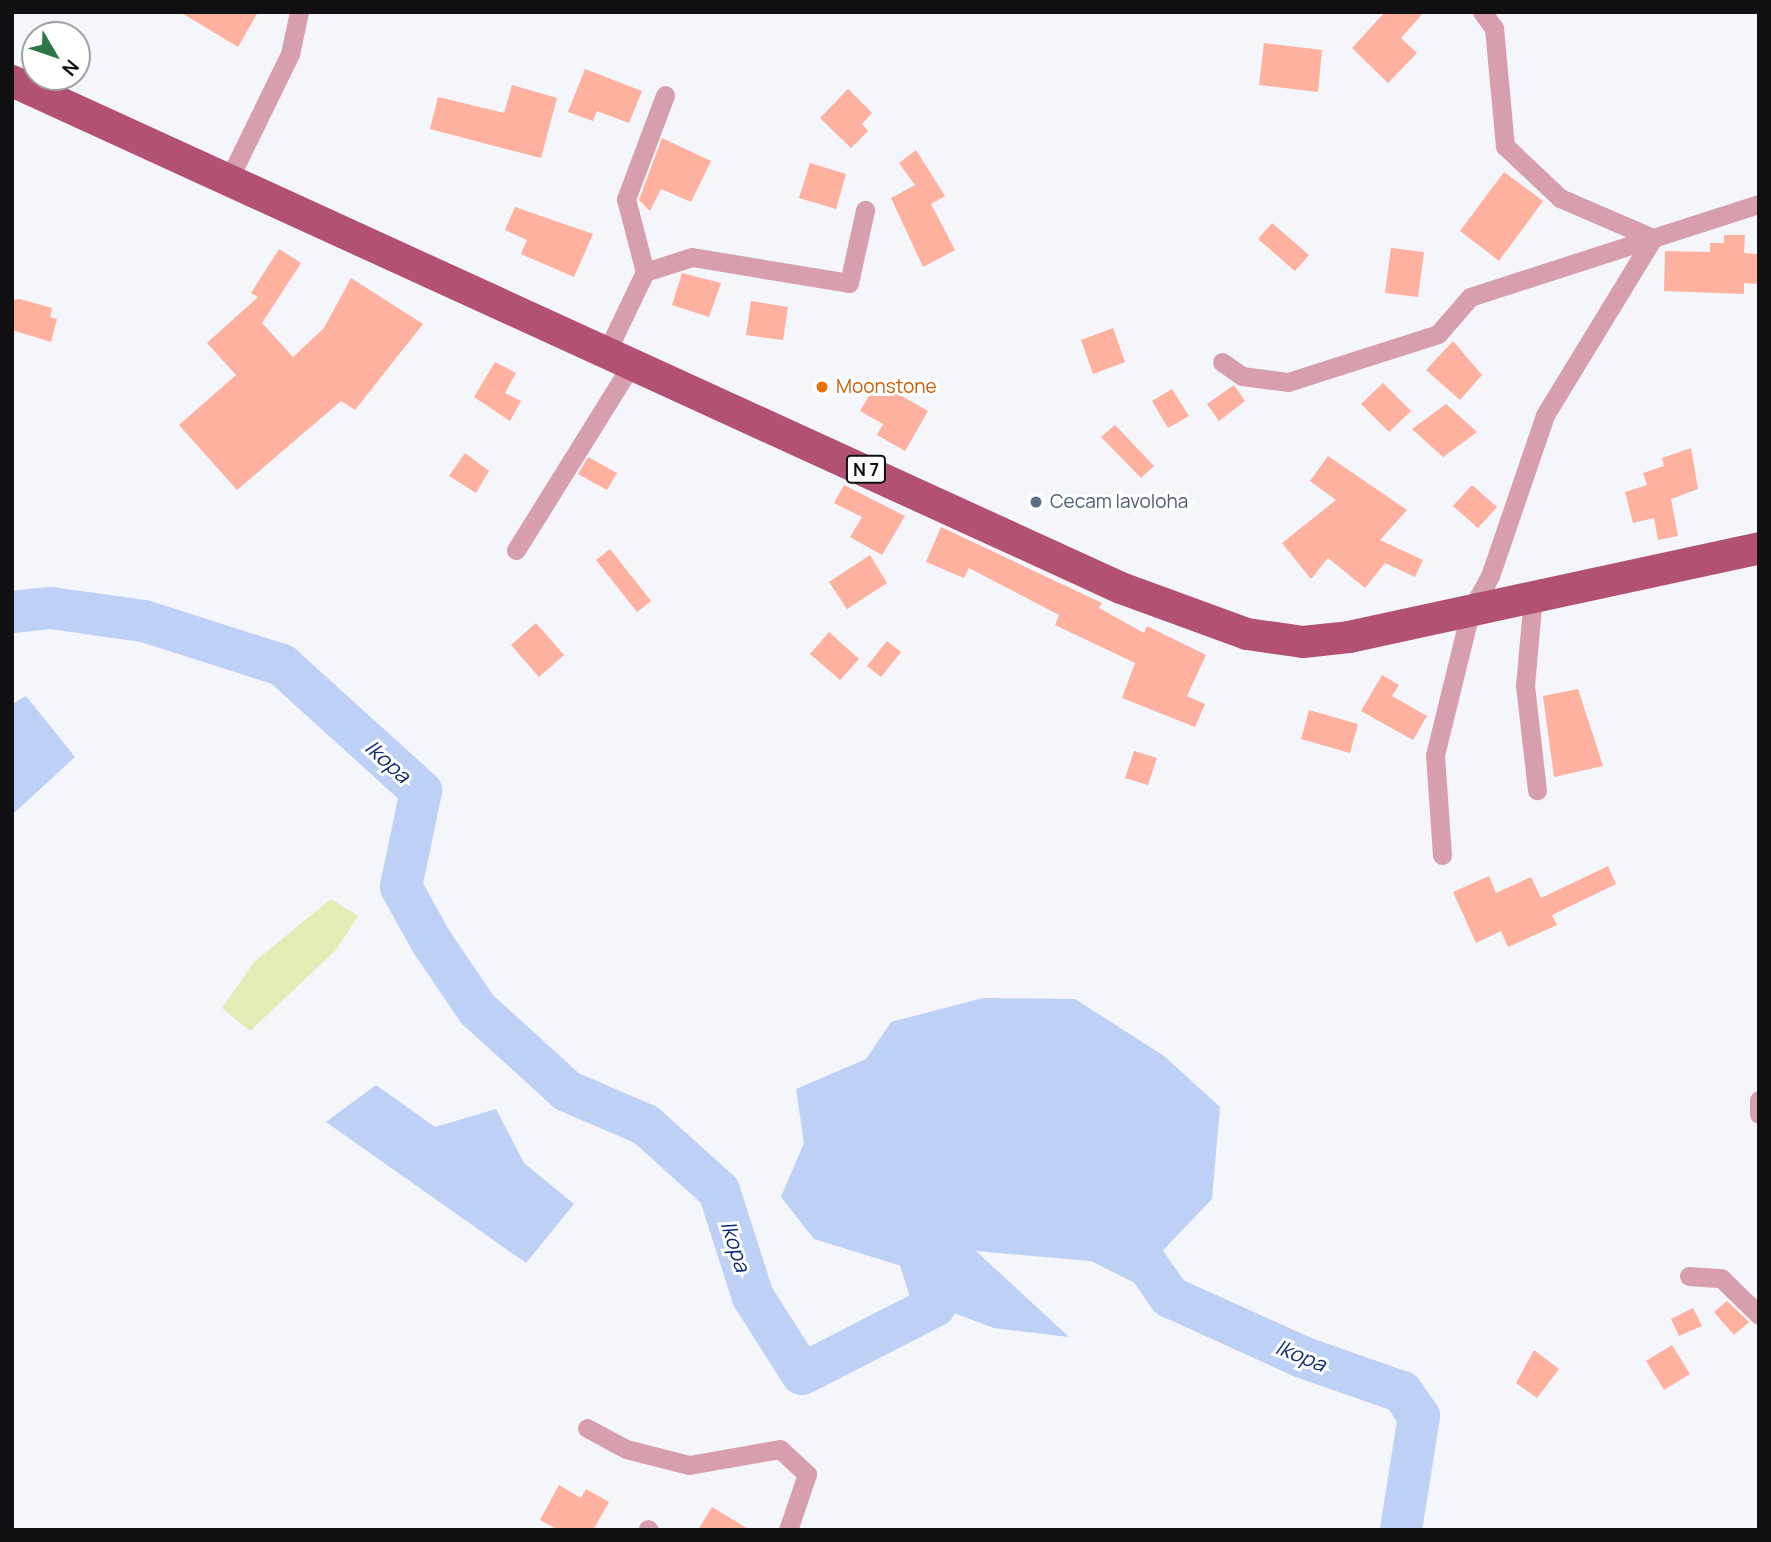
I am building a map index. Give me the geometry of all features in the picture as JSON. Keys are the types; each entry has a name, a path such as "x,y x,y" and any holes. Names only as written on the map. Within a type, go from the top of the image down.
{"main road":[{"name":"N 7","path":"12,81 227,183 620,357 1199,621 1303,642 1470,612 1759,548"}],"street":[{"path":"227,183 290,54 299,12"},
{"path":"1482,12 1494,28 1505,146 1560,198 1653,238"},
{"path":"516,550 620,357 645,272 626,200 665,95"},
{"path":"1222,362 1242,376 1288,382 1438,334 1470,297 1759,204"},
{"path":"645,272 692,257 849,283 865,209"},
{"path":"1442,855 1435,755 1470,612 1490,576 1545,415 1653,238"},
{"path":"1533,596 1525,685 1536,790"},
{"path":"1759,1100 1759,1114"},
{"path":"1689,1276 1721,1278 1759,1315"},
{"path":"587,1428 626,1450 689,1465 780,1449 807,1474 788,1530"}],"green space":[{"path":"331,899 358,916 336,950 250,1031 222,1008 254,962"}],"water":[{"path":"26,696 75,757 12,815 12,704"},
{"path":"983,998 1075,999 1164,1056 1220,1107 1212,1199 1148,1266 976,1251 1069,1337 994,1328 935,1306 905,1267 814,1239 781,1197 804,1143 796,1089 866,1059 891,1022"},
{"path":"376,1085 435,1127 496,1109 524,1163 574,1204 526,1263 326,1122"}],"building":[{"path":"180,12 258,12 238,47"},
{"path":"1385,12 1424,12 1401,38 1417,53 1388,83 1352,48"},
{"path":"1264,43 1322,50 1318,92 1259,85"},
{"path":"585,69 642,91 629,123 597,111 593,121 568,112"},
{"path":"512,85 557,98 541,158 430,129 438,97 504,113"},
{"path":"848,89 872,113 862,124 868,131 851,148 820,118"},
{"path":"662,138 711,161 691,202 661,189 650,211 639,200"},
{"path":"916,150 945,196 931,204 955,250 923,267 891,198 915,185 899,163"},
{"path":"810,163 846,174 836,209 799,198"},
{"path":"1504,172 1543,201 1499,261 1460,231"},
{"path":"515,207 593,234 574,277 521,254 527,240 505,230"},
{"path":"1272,223 1309,255 1295,271 1258,239"},
{"path":"1724,235 1745,235 1744,253 1759,254 1759,284 1744,283 1744,294 1664,291 1665,251 1710,252 1710,243 1724,243"},
{"path":"1391,248 1424,252 1418,297 1385,293"},
{"path":"279,249 301,263 262,323 293,357 324,328 351,278 423,324 355,410 341,401 237,490 179,425 236,375 207,343 258,297 251,293"},
{"path":"682,273 721,283 709,317 672,305"},
{"path":"20,299 52,308 50,317 57,319 51,342 12,330 12,300"},
{"path":"751,301 788,307 783,340 746,335"},
{"path":"1113,328 1125,362 1093,374 1081,340"},
{"path":"1453,341 1482,375 1460,400 1426,370"},
{"path":"495,362 516,373 505,393 521,401 510,421 474,397"},
{"path":"877,382 928,411 905,451 877,435 883,424 860,411"},
{"path":"1383,383 1411,411 1389,432 1361,404"},
{"path":"1234,385 1245,401 1219,421 1207,404"},
{"path":"1172,389 1189,416 1168,428 1152,401"},
{"path":"1446,404 1477,432 1443,457 1412,429"},
{"path":"1115,425 1154,466 1141,478 1101,437"},
{"path":"1691,448 1698,489 1671,499 1678,536 1658,540 1654,518 1633,523 1625,492 1647,485 1643,473 1664,466 1662,458"},
{"path":"465,453 489,471 476,493 449,476"},
{"path":"1328,456 1407,510 1380,540 1423,560 1415,577 1385,563 1365,588 1328,558 1311,579 1282,543 1336,500 1310,481"},
{"path":"588,457 617,473 607,490 578,474"},
{"path":"844,485 905,516 882,555 850,537 862,517 834,503"},
{"path":"1472,485 1497,507 1478,528 1453,506"},
{"path":"941,527 1102,603 1099,608 1144,633 1147,626 1206,655 1187,696 1205,704 1195,727 1122,698 1135,663 1055,625 1059,615 969,568 964,578 926,562"},
{"path":"610,549 651,601 637,612 596,560"},
{"path":"870,555 887,583 847,609 829,582"},
{"path":"536,623 564,655 539,677 511,645"},
{"path":"829,632 859,659 840,680 810,654"},
{"path":"887,641 901,652 881,677 867,666"},
{"path":"1382,675 1399,685 1392,696 1427,716 1413,740 1361,711"},
{"path":"1578,689 1603,766 1554,777 1543,696"},
{"path":"1309,710 1358,724 1350,753 1301,739"},
{"path":"1134,751 1157,758 1148,785 1125,778"},
{"path":"1608,866 1616,884 1552,915 1557,925 1508,947 1501,931 1476,943 1453,892 1489,876 1496,893 1531,877 1541,898"},
{"path":"1727,1301 1749,1322 1734,1335 1714,1312"},
{"path":"1693,1308 1702,1326 1679,1336 1671,1319"},
{"path":"1672,1345 1690,1374 1664,1390 1646,1361"},
{"path":"1534,1350 1559,1369 1537,1398 1516,1383"},
{"path":"559,1485 581,1498 586,1489 609,1502 593,1530 558,1530 540,1520"},
{"path":"712,1507 750,1530 698,1530"}],"waterway":[{"name":"Ikopa","path":"12,612 51,608 144,621 282,665 421,791 401,887 431,941 477,1009 567,1091 646,1125 719,1191 753,1297 802,1374 935,1306 918,1253"},
{"name":"Ikopa","path":"1098,1241 1148,1266 1170,1297 1302,1357 1402,1392 1419,1416 1401,1530"}],"place":[{"name":"Moonstone","path":"822,387"},
{"name":"Cecam Iavoloha","path":"1036,502"}]}
